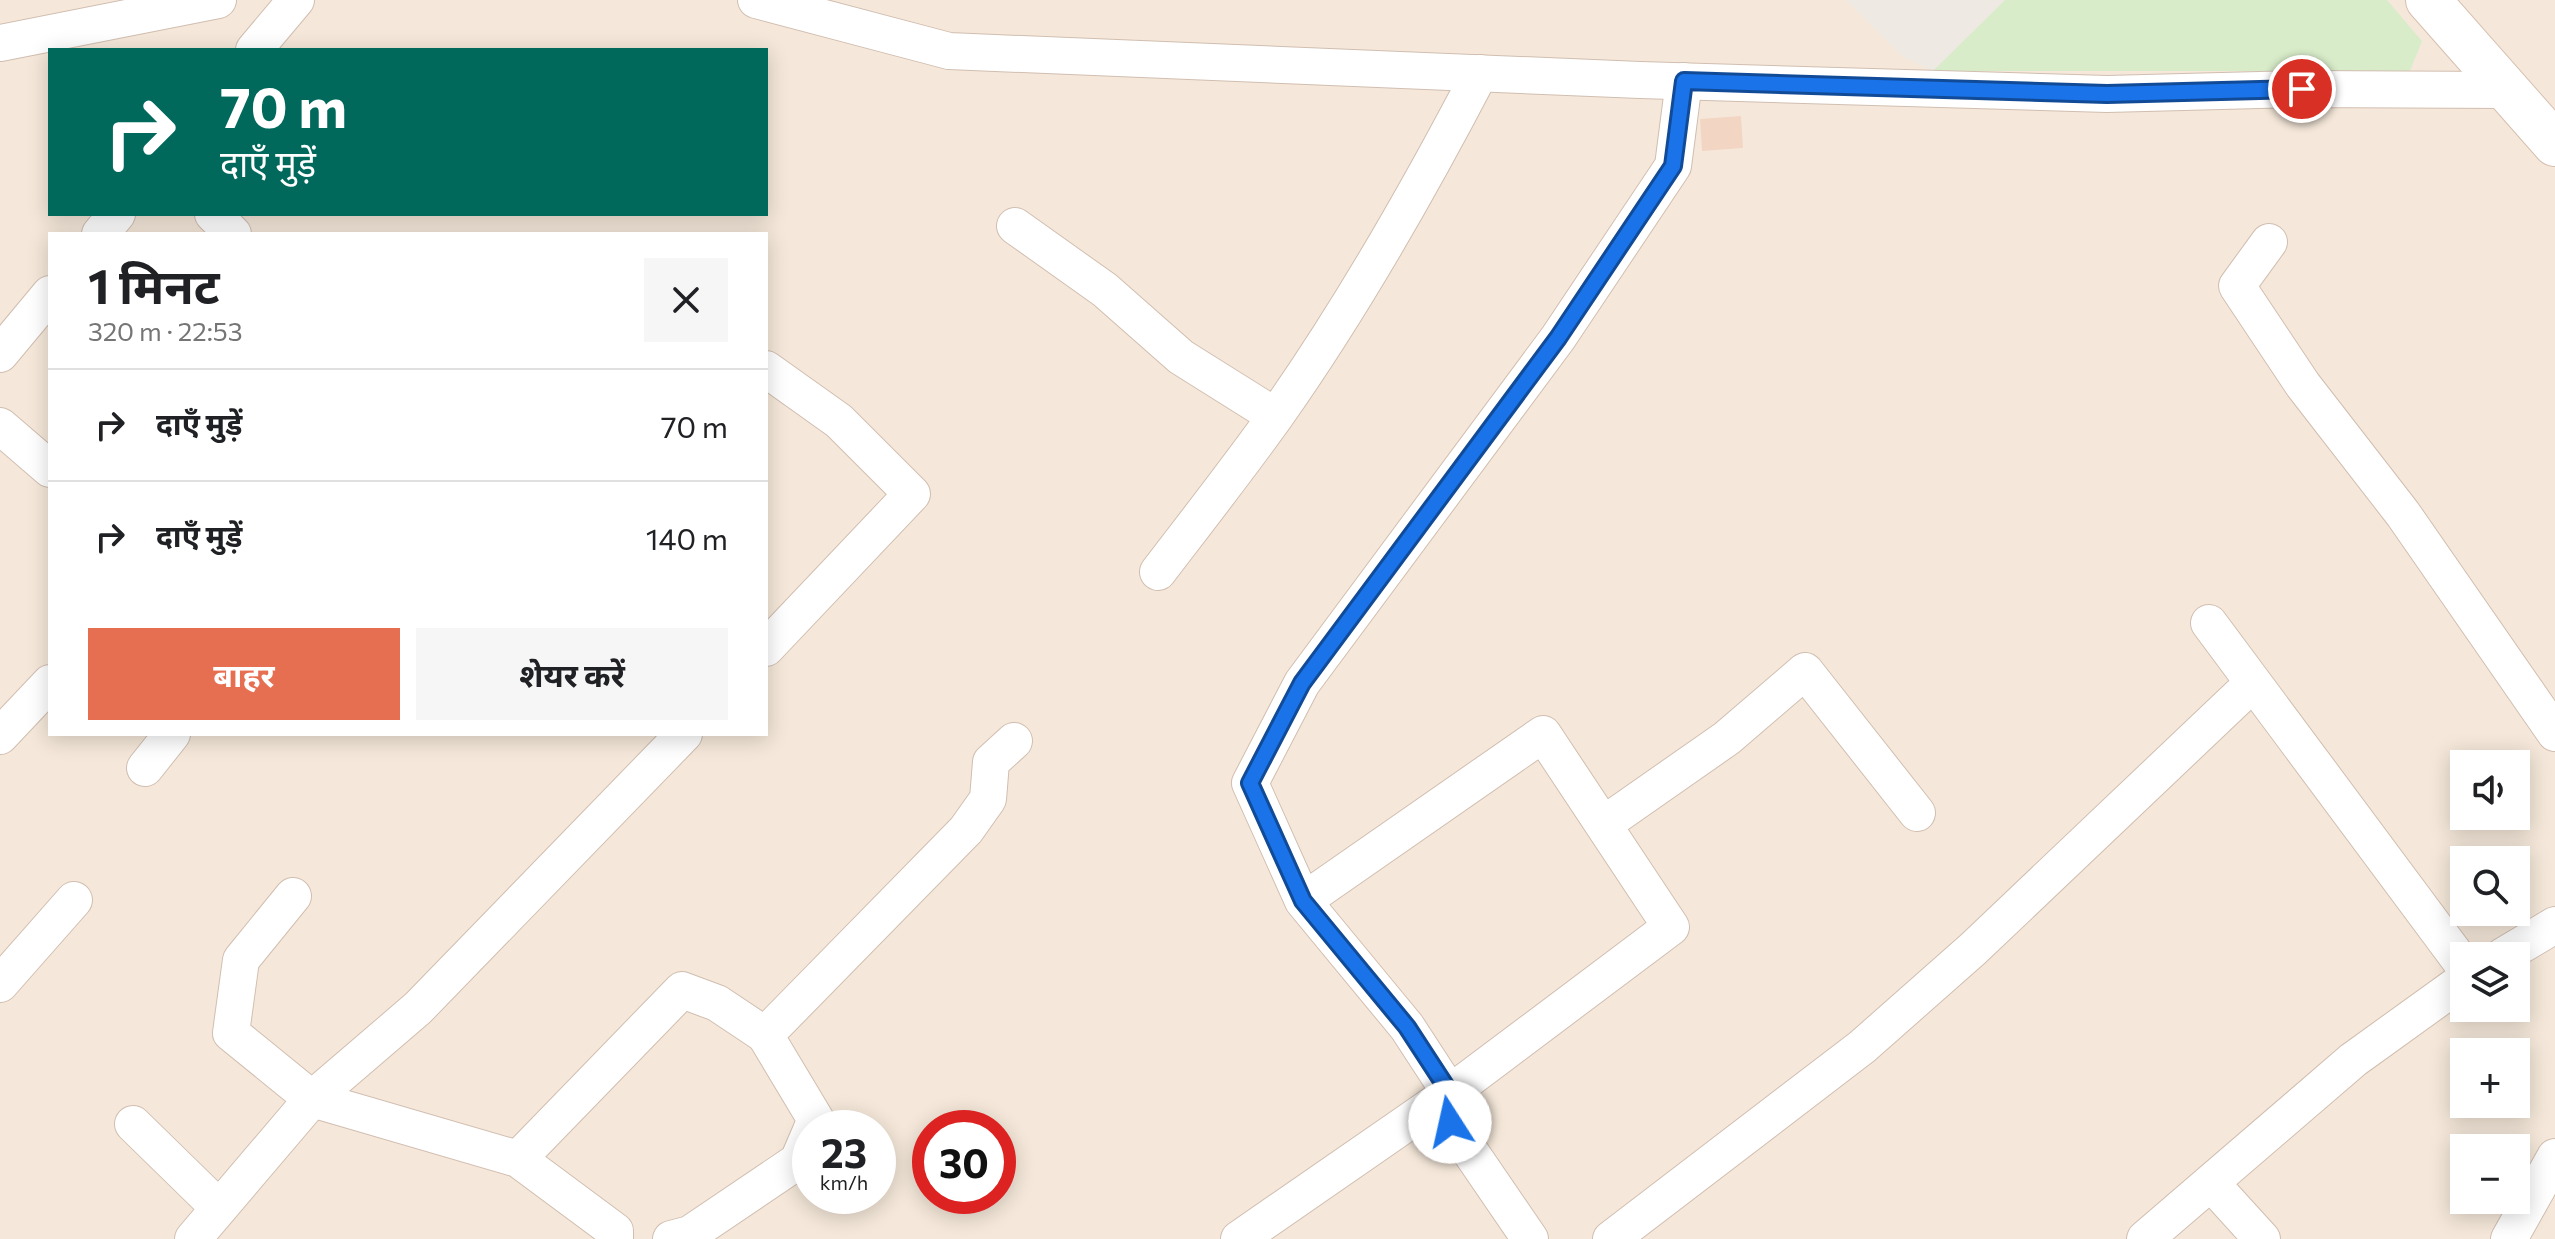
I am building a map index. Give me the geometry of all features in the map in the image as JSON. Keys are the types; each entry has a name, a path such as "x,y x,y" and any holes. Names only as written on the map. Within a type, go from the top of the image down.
{"street":[{"path":"0,43 218,0"},
{"path":"256,48 296,0"},
{"path":"756,0 949,51 1684,81 2107,94 2302,89 2504,90"},
{"path":"2428,0 2504,90 2555,144"},
{"path":"1158,572 1275,416 1357,292 1424,179 1480,73"},
{"path":"1530,1239 1450,1122 1450,1093 1407,1027 1303,901 1250,783 1302,683 1558,338 1673,166 1684,81"},
{"path":"102,232 115,216"},
{"path":"215,216 231,232"},
{"path":"1015,226 1105,290 1181,357 1275,416"},
{"path":"2269,242 2237,286 2303,385 2403,514 2555,733"},
{"path":"0,354 48,296"},
{"path":"768,370 839,421 912,494 768,646"},
{"path":"0,426 48,467"},
{"path":"2209,623 2450,947"},
{"path":"1604,824 1727,738 1805,671 1917,813"},
{"path":"1611,1239 1862,1047 1973,949 2253,683"},
{"path":"0,736 48,685"},
{"path":"1239,1239 1450,1093 1671,927 1543,734 1303,901"},
{"path":"145,768 170,736"},
{"path":"193,1239 312,1099 418,1008 682,736"},
{"path":"765,1035 966,830 988,799 991,762 1014,741"},
{"path":"293,896 241,960 231,1033 312,1099 518,1159 615,1231 615,1239"},
{"path":"0,984 74,900"},
{"path":"2526,942 2555,925"},
{"path":"518,1159 682,990 717,1003 765,1035 810,1110"},
{"path":"2145,1239 2353,1060 2450,990"},
{"path":"133,1124 219,1208"},
{"path":"2509,1239 2555,1157"},
{"path":"671,1239 690,1234 792,1165"},
{"path":"2211,1183 2262,1239"}],"shaded area":[{"path":"0,0 2555,0 2555,1239 0,1239"},
{"path":"1846,0 2005,0 1933,71 1903,57"}],"green space":[{"path":"2005,0 2387,0 2422,41 2410,71 1933,71"}],"building":[{"path":"1741,116 1743,148 1702,151 1700,119"}],"route":[{"path":"1450,1122 1450,1093 1407,1027 1303,901 1250,783 1302,683 1558,338 1673,166 1684,81 2107,94 2302,89"}]}
